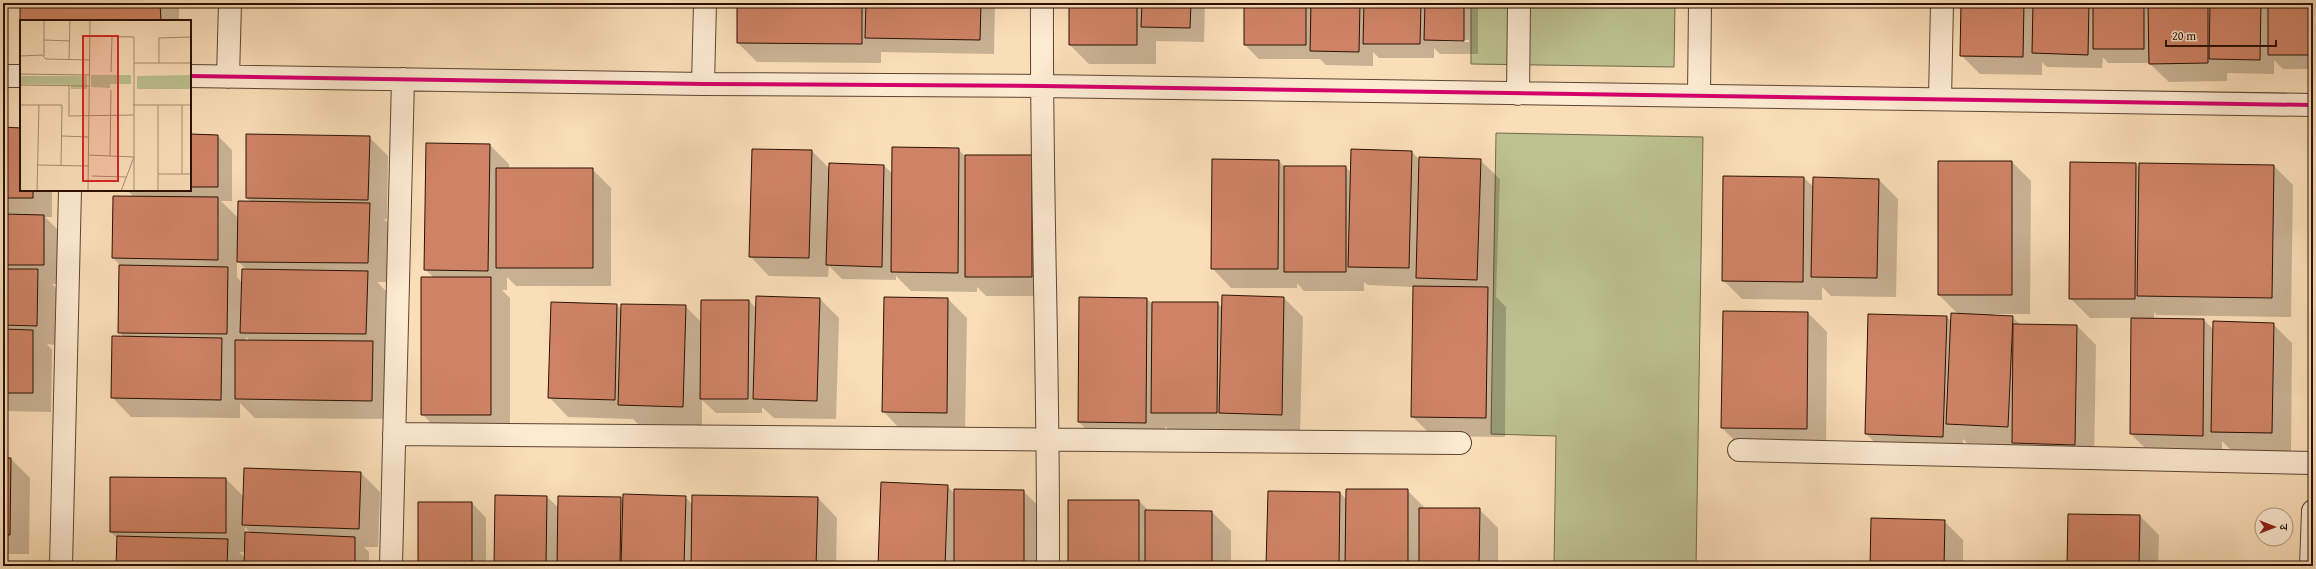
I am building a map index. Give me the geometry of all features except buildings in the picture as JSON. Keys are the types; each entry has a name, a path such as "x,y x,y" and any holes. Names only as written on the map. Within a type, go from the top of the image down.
{"street":[{"path":"228,77 230,3"},
{"path":"703,84 705,3"},
{"path":"1042,3 1042,86 1049,439 1048,566"},
{"path":"1518,94 1519,3"},
{"path":"1699,95 1700,3"},
{"path":"1940,99 1942,3"},
{"path":"3,76 20,76"},
{"path":"191,76 703,84 1042,86 2313,105"},
{"path":"391,566 403,79"},
{"path":"61,566 70,191"},
{"path":"394,434 1460,443"},
{"path":"1739,450 2313,463"},
{"path":"2311,566 2313,511"}],"green space":[{"path":"1471,3 1675,3 1674,67 1471,64"},
{"path":"1496,133 1703,137 1696,566 1554,566 1556,436 1491,434"}],"cycle path":[{"path":"191,76 703,84 1042,86 2313,105"}]}
